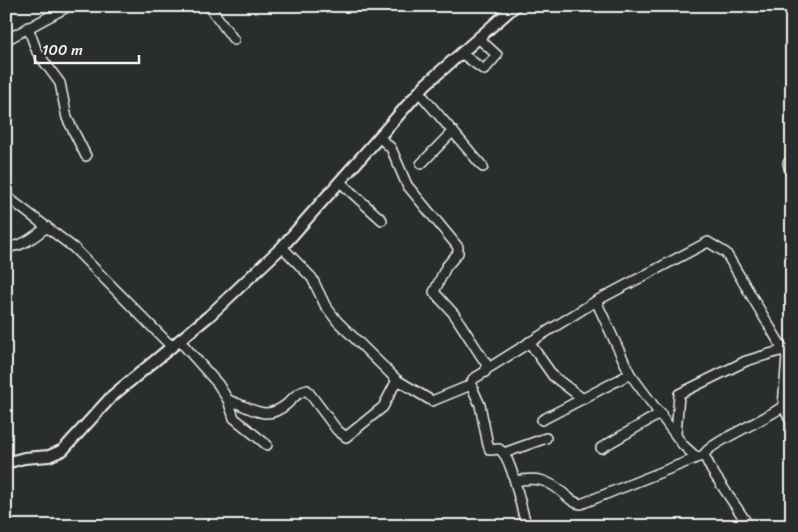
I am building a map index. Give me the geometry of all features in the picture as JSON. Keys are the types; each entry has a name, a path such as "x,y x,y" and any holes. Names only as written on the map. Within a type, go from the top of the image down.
{"street":[{"path":"6,40 69,6"},
{"path":"209,6 234,40"},
{"path":"6,463 24,458 49,456 60,452 112,396 217,310 282,247 419,92 509,8"},
{"path":"28,27 37,52 60,83 67,118 86,156"},
{"path":"461,53 484,70 497,56 478,38"},
{"path":"419,92 483,167"},
{"path":"421,164 453,131"},
{"path":"379,137 391,148 407,185 458,247 458,253 446,268 434,292 454,314 485,360 487,369"},
{"path":"788,163 792,179"},
{"path":"340,182 382,220"},
{"path":"6,196 67,241 212,376 228,400 234,418 267,446"},
{"path":"6,246 13,247 21,244 47,228"},
{"path":"527,526 515,480 504,453 499,449 490,450 488,446 480,404 471,385 473,379 596,301 708,242 726,253 787,351 783,406 792,424"},
{"path":"282,247 312,278 331,314 397,380 432,401 471,385"},
{"path":"596,301 630,374 676,436 700,456 712,471 749,526"},
{"path":"529,342 553,376 583,399"},
{"path":"676,436 678,399 682,392 700,385 746,361 787,351"},
{"path":"542,420 630,374"},
{"path":"228,400 260,413 268,414 276,412 295,396 306,390 337,430 346,437 383,407 397,380"},
{"path":"515,480 535,478 545,480 572,501 580,504 700,456 711,446 762,420 783,406"},
{"path":"600,448 661,414"},
{"path":"504,453 546,438"}]}
